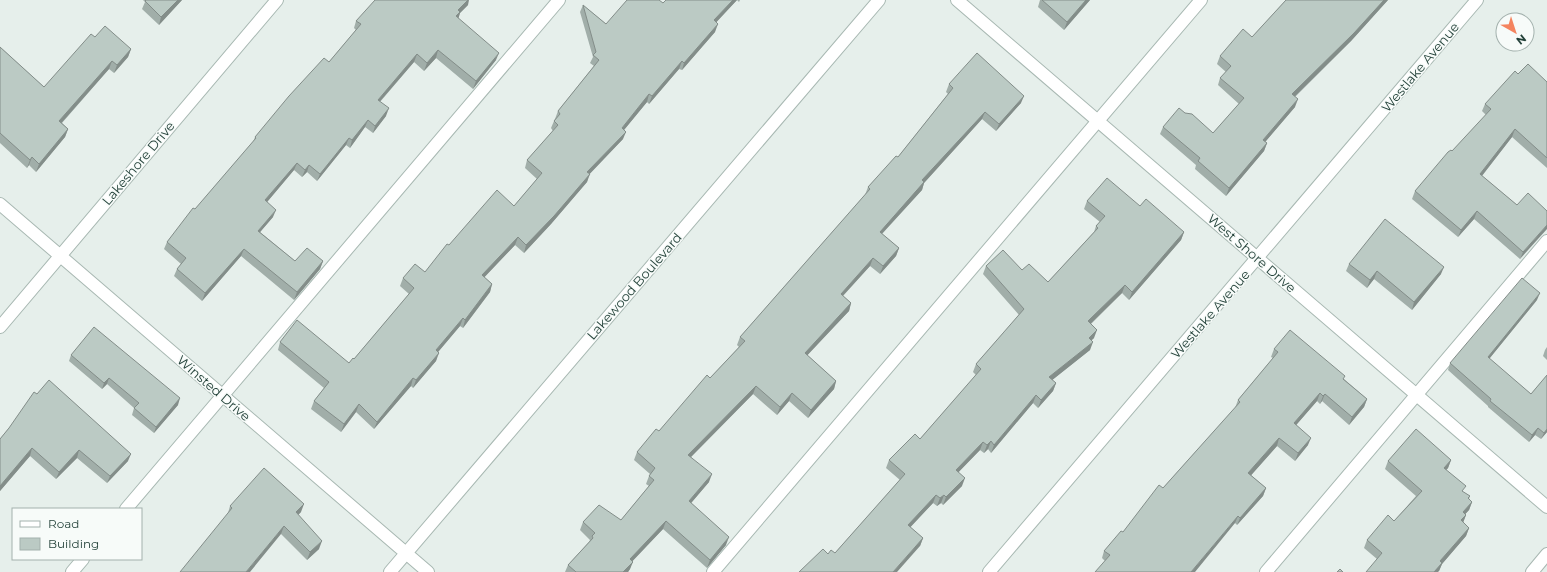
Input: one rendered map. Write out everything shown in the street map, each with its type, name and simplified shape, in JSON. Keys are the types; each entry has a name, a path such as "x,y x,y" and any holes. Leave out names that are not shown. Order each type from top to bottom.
{"street":[{"name":"Lakeshore Drive","path":"0,327 277,0"},
{"path":"127,508 559,0"},
{"name":"Lakewood Boulevard","path":"390,572 879,0"},
{"name":"West Shore Drive","path":"958,0 1547,507"},
{"path":"713,572 1201,0"},
{"name":"Westlake Avenue","path":"989,572 1477,0"},
{"name":"Winsted Drive","path":"0,204 428,572"},
{"path":"1266,572 1547,241"},
{"path":"1532,572 1547,554"},
{"path":"72,572 83,560"}],"building":[{"path":"178,0 161,17 145,1"},
{"path":"375,0 468,0 458,10 460,12 456,16 499,53 476,81 438,50 427,63 417,54 378,100 389,108 375,126 368,120 352,140 349,138 320,174 309,165 305,170 297,163 265,200 276,210 258,231 295,261 307,248 323,261 297,292 244,249 205,293 177,269 186,258 167,242 193,208 195,209 256,138 255,137 289,96 324,58 329,62 361,24 356,21"},
{"path":"627,0 659,0 663,3 666,0 733,0 714,20 718,24 684,63 682,61 652,96 649,94 622,128 626,132 587,172 590,174 554,216 526,245 518,237 482,275 492,284 465,320 463,318 436,350 439,353 416,380 413,378 377,422 359,404 344,424 314,401 329,382 280,342 297,320 349,363 414,288 403,278 415,264 425,272 447,244 449,245 497,190 514,206 542,173 527,160 558,125 554,121 560,114 558,111 599,60 593,55 596,52 583,5 606,24"},
{"path":"1042,0 1086,0 1067,22"},
{"path":"1286,0 1384,0 1354,33 1292,94 1298,99 1263,140 1267,143 1229,188 1198,161 1200,158 1163,127 1179,108 1185,113 1192,114 1213,133 1244,98 1220,78 1231,66 1220,56 1243,29 1252,37"},
{"path":"105,26 131,49 117,65 112,61 59,121 68,129 39,164 32,157 30,160 0,133 0,47 44,87 91,34 95,37"},
{"path":"977,53 1024,96 999,124 985,112 922,180 924,182 880,232 899,248 883,266 873,258 841,294 851,303 805,353 836,381 811,410 792,393 780,407 756,386 688,455 712,474 689,501 729,537 710,560 666,521 630,559 633,562 623,572 576,572 568,565 593,538 592,536 595,533 583,522 599,505 621,520 654,480 649,476 655,468 637,452 656,429 659,431 707,375 710,378 745,341 740,337 870,189 868,187 896,156 898,157 953,88 949,84"},
{"path":"1528,64 1547,82 1547,158 1515,129 1480,174 1517,205 1528,193 1547,211 1547,225 1523,252 1477,211 1461,230 1415,191 1448,152 1451,150 1452,151 1491,109 1485,104 1515,71 1518,74"},
{"path":"1107,178 1140,206 1146,199 1184,232 1132,292 1125,285 1088,321 1097,330 1089,338 1093,342 1049,377 1056,383 1041,400 1036,395 994,445 991,441 987,445 983,442 956,470 965,478 946,497 944,495 940,498 936,495 908,525 923,538 893,572 799,572 823,549 828,554 831,550 835,553 905,474 889,460 915,434 920,439 981,369 976,364 1024,309 986,266 1003,250 1022,270 1029,264 1048,282 1098,228 1096,226 1105,216 1087,201"},
{"path":"1385,219 1444,267 1414,302 1377,271 1370,280 1349,264"},
{"path":"1522,278 1540,293 1488,357 1531,394 1547,375 1547,429 1544,433 1538,428 1532,435 1490,401 1491,399 1450,363"},
{"path":"94,327 180,398 156,427 134,408 139,403 109,378 104,383 71,355"},
{"path":"1290,330 1345,376 1343,379 1367,399 1352,417 1325,394 1323,396 1320,393 1294,423 1311,438 1298,453 1279,438 1248,473 1266,488 1240,518 1238,516 1191,572 1095,572 1110,555 1104,551 1121,531 1123,532 1159,485 1163,488 1240,402 1238,400 1278,352 1274,349"},
{"path":"49,380 131,454 110,476 79,450 59,472 32,448 0,486 0,439 34,392 37,394"},
{"path":"1416,429 1451,460 1444,468 1466,486 1462,491 1470,496 1468,498 1472,502 1463,512 1466,515 1461,520 1469,528 1440,561 1442,563 1434,572 1366,572 1382,553 1367,540 1388,515 1394,521 1422,491 1388,461"},
{"path":"264,468 304,504 296,512 322,541 310,552 284,526 246,572 180,572 232,508 230,506"}]}
